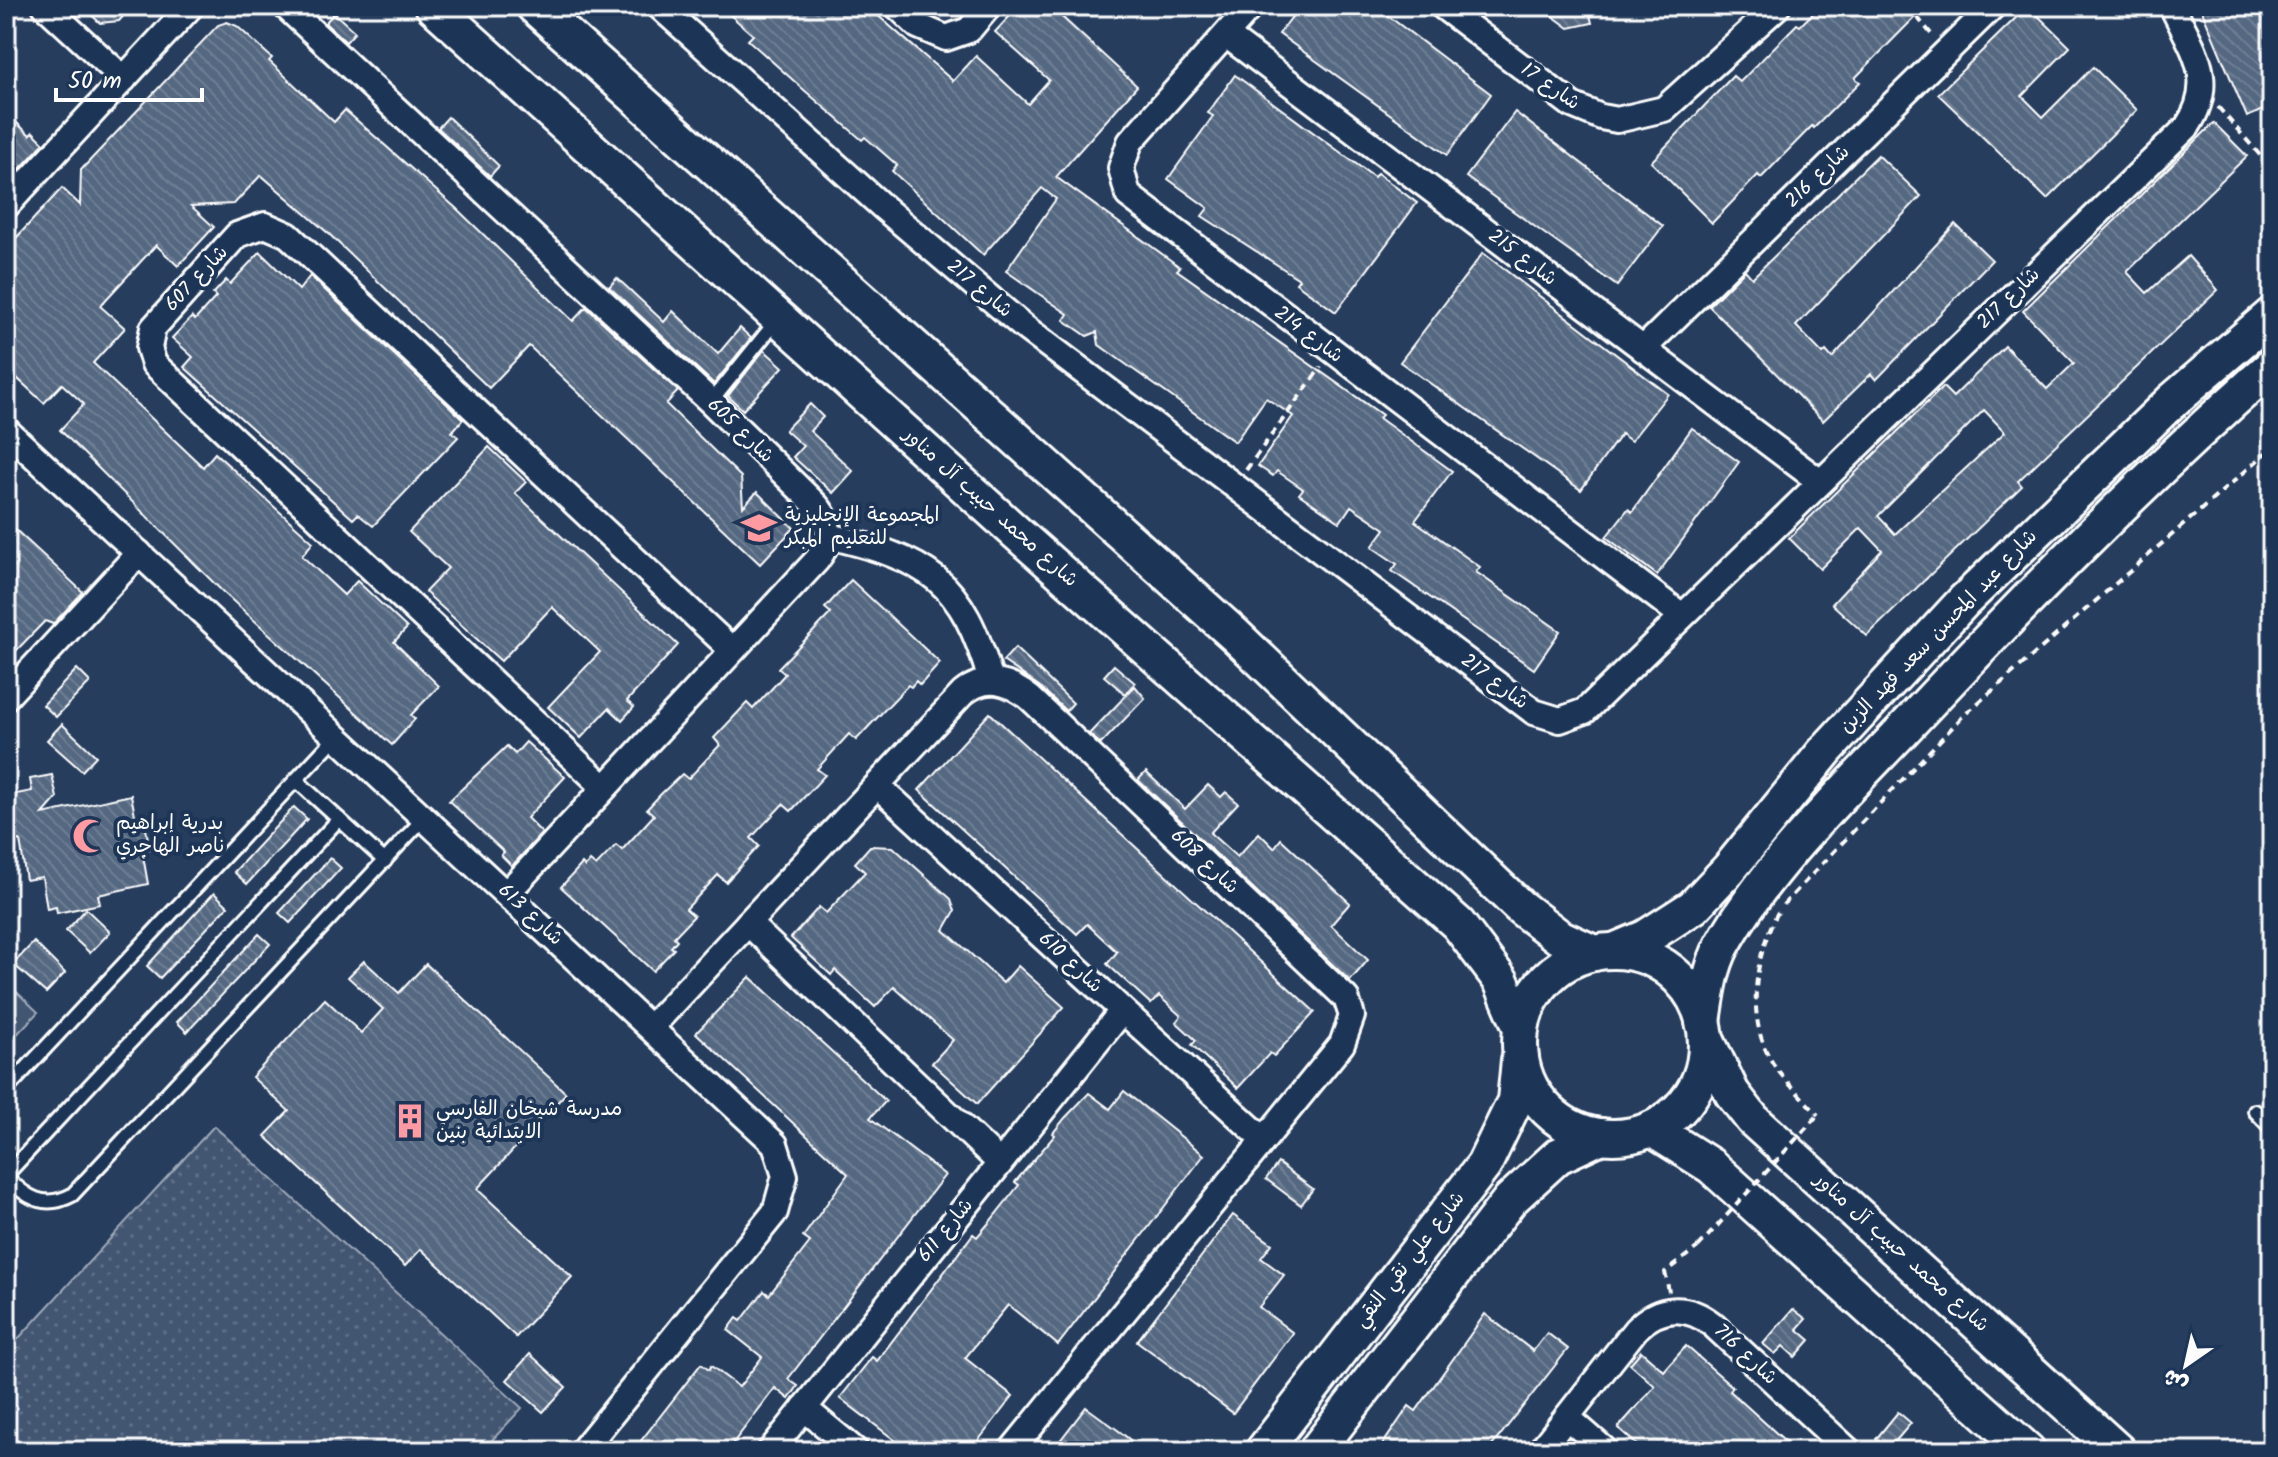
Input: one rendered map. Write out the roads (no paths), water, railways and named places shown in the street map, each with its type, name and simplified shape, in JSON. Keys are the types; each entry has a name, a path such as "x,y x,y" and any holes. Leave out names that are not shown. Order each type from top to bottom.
{"main road":[{"name":"شارع محمد حبيب آل مناور","path":"433,6 1458,924 1501,981 1520,1040"},
{"path":"534,6 1235,635 1520,907 1559,937 1604,952 1645,957 1664,967 1688,989 1705,1030 1704,1063 1694,1091 1676,1113 1652,1129 1624,1137 1601,1136 1564,1123 1541,1103 1526,1077 1520,1040 1531,999 1549,976 1566,963 1604,952"},
{"name":"شارع عبد المحسن سعد فهد الزبن","path":"1604,952 1645,938 1693,907 1729,869 1826,750 1964,601 2172,401 2272,315"},
{"name":"شارع عبد المحسن سعد فهد الزبن","path":"1705,1030 1716,958 1732,929 1772,875 1873,761 2068,556 2272,366"},
{"name":"شارع محمد حبيب آل مناور","path":"1705,1030 1732,1093 1753,1120 2118,1451"},
{"name":"شارع علي نقي النقي","path":"1263,1451 1484,1165 1515,1101 1520,1040"},
{"path":"1652,1129 1711,1166 2028,1451"},
{"name":"شارع علي نقي النقي","path":"1316,1451 1510,1200 1558,1156 1601,1136"}],"street":[{"path":"45,6 124,79"},
{"path":"6,206 191,6"},
{"name":"شارع 605","path":"285,6 711,402 816,505 827,522 829,536"},
{"name":"شارع 217","path":"659,6 977,289 1534,712 1551,719 1569,719 1585,711 2187,127 2199,109 2203,90 2199,64 2172,6"},
{"path":"897,6 918,26 946,38 969,30 989,6"},
{"name":"شارع 214","path":"1251,6 1130,142 1123,154 1123,182 1138,206 1681,615"},
{"name":"شارع 17","path":"1442,6 1572,105 1617,120 1664,109 1778,6"},
{"name":"شارع 216","path":"1643,349 1993,6"},
{"name":"شارع 215","path":"1226,35 1819,481"},
{"name":"شارع 607","path":"604,787 154,364 149,348 153,328 237,235 255,226 265,225 288,235 731,649"},
{"name":"شارع 613","path":"6,430 768,1135 784,1165 784,1189 767,1222 582,1451"},
{"path":"507,893 817,560 829,536 902,556 940,581 956,598 974,628 991,681 977,683 963,693 651,1027"},
{"path":"6,697 139,553"},
{"name":"شارع 608","path":"991,681 1014,686 1030,698 1346,998 1352,1016 1348,1036 1011,1451"},
{"name":"شارع 610","path":"878,786 1263,1139"},
{"path":"748,923 1000,1163"},
{"name":"شارع 611","path":"770,1451 1122,1011"},
{"name":"شارع 716","path":"1540,1451 1644,1322 1662,1311 1684,1310 1712,1324 1849,1451"},
{"path":"804,1408 856,1451"},
{"path":"1567,1417 1606,1451"}],"lane":[{"path":"711,402 779,318"},
{"path":"6,1090 337,736"},
{"path":"296,780 385,861"},
{"path":"339,819 6,1176 24,1194 56,1204 72,1195 425,817"},
{"path":"2255,1111 2272,1129"}],"place":[{"name":"المجموعة الإنجليزية للتعليم المبكر","path":"759,528"},
{"name":"بدرية إبراهيم ناصر الهاجري","path":"90,836"},
{"name":"مدرسة شيخان الفارسي الابتدائية بنين","path":"410,1121"}]}
